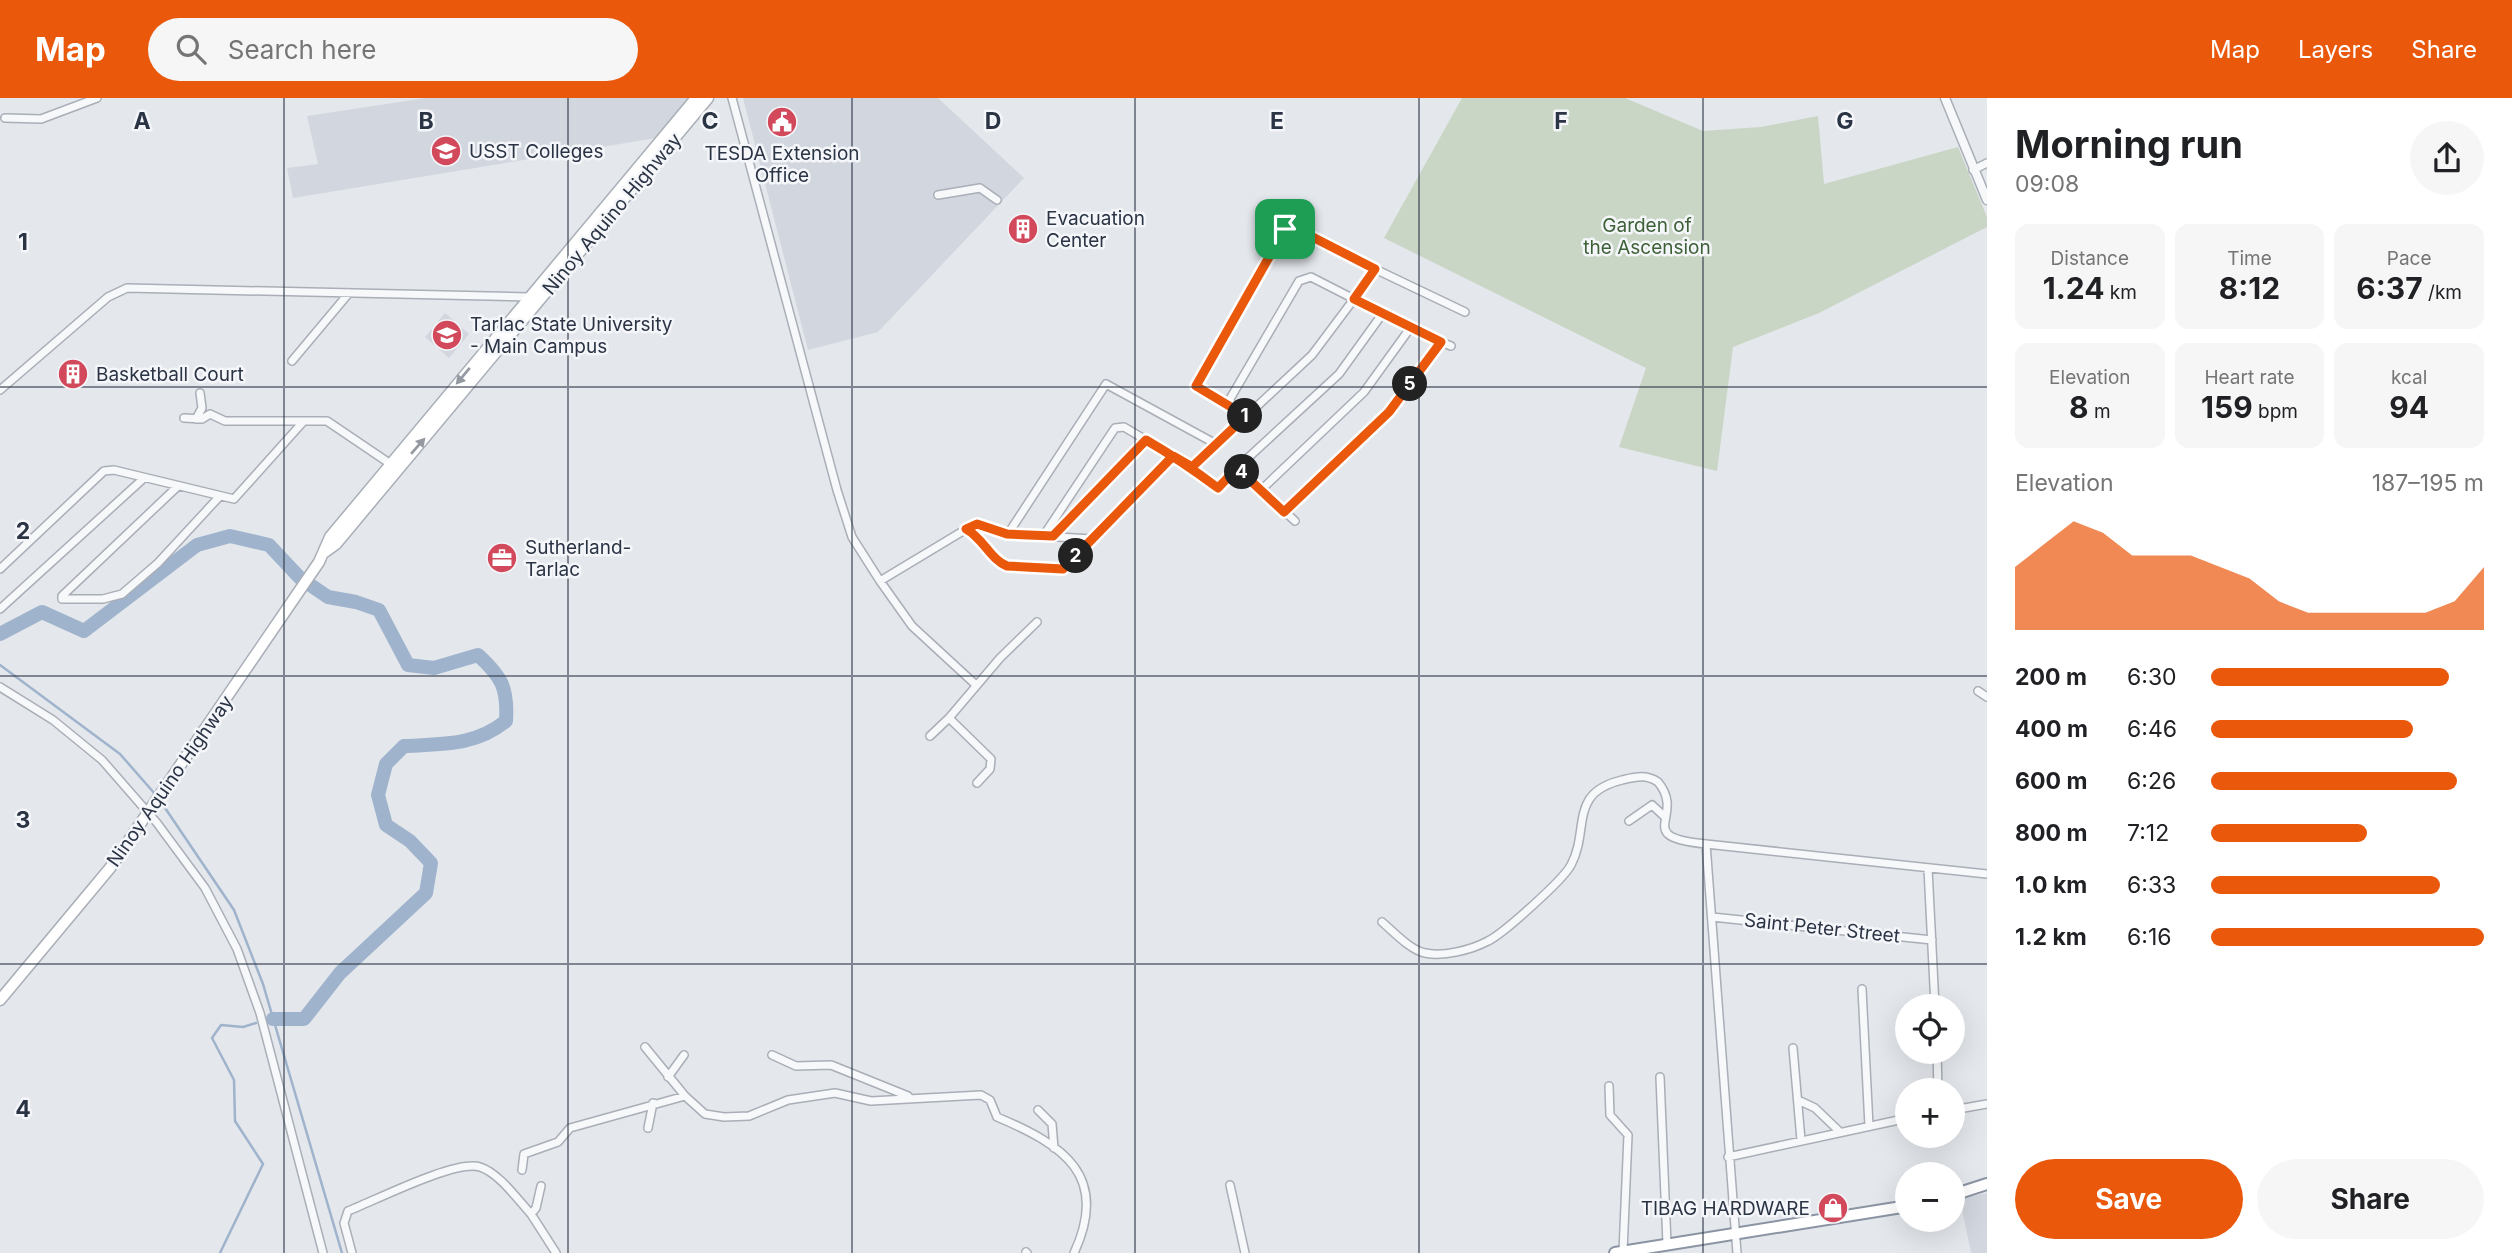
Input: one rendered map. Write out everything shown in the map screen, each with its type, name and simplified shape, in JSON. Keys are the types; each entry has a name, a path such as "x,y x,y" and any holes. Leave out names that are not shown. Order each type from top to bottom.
{"highway":[{"path":"1965,1191 1987,1184"},
{"path":"1619,1252 1673,1247 1895,1208"}],"main road":[{"name":"Ninoy Aquino Highway","path":"0,1000 110,868 322,557 336,544 394,466 509,330 696,98"},
{"name":"Ninoy Aquino Highway","path":"509,330 529,297 543,288 708,98"}],"street":[{"path":"5,118 41,119 97,98"},
{"path":"732,98 852,537 912,626 976,685"},
{"path":"1945,98 1987,200"},
{"path":"1973,170 1987,163"},
{"path":"938,195 980,188 997,200"},
{"path":"1246,416 1196,386 1285,229 1293,227 1465,312"},
{"path":"1192,467 1312,355 1375,269"},
{"path":"1227,404 1302,278 1311,277 1451,346"},
{"path":"0,390 108,297 127,288 529,297"},
{"path":"292,361 349,293"},
{"path":"1048,535 1115,428 1124,427 1192,467 1218,488 1339,373 1383,313"},
{"path":"1261,490 1364,392 1411,327"},
{"path":"1284,512 1389,412 1441,342"},
{"path":"1007,534 1106,384 1216,444"},
{"path":"196,419 202,408 200,393"},
{"path":"184,418 202,419 210,414 225,421 334,424 394,466"},
{"path":"0,569 98,475 114,470 229,500 240,496 303,422"},
{"path":"1048,535 1146,440"},
{"path":"966,529 983,541 1005,566 1057,570 1065,567 1173,456"},
{"path":"1237,468 1295,521"},
{"path":"0,609 144,478"},
{"path":"177,487 62,599 103,599 122,594 158,563 219,497"},
{"path":"880,581 977,524 1007,534 1092,539"},
{"path":"983,541 995,532"},
{"path":"930,736 1037,622"},
{"path":"0,687 54,720 103,760 157,823 205,888 245,967 323,1253"},
{"path":"1978,691 1987,697"},
{"path":"949,718 991,759 990,769 977,783"},
{"path":"1381,922 1423,953 1441,954 1481,944 1518,917 1567,871 1573,862 1586,804 1599,788 1637,777 1654,779 1665,795 1665,826 1671,838 1987,874"},
{"path":"1629,821 1652,805 1665,817"},
{"path":"1706,844 1737,1253"},
{"path":"1928,869 1934,994"},
{"name":"Saint Peter Street","path":"1712,917 1932,940"},
{"path":"1862,989 1869,1126"},
{"path":"645,1047 685,1096 705,1114 724,1117 749,1116 788,1100 835,1093 871,1101 912,1098 933,1100 947,1095 981,1095 990,1100 997,1117 1054,1148 1074,1165 1089,1204 1086,1226 1074,1253"},
{"path":"1793,1048 1801,1140"},
{"path":"668,1077 684,1055"},
{"path":"772,1055 796,1066 831,1065 912,1098"},
{"path":"1660,1077 1673,1247"},
{"path":"1609,1086 1610,1115 1628,1135 1619,1252"},
{"path":"522,1170 524,1154 558,1142 570,1128 588,1126 653,1103 685,1096"},
{"path":"1798,1100 1815,1108 1840,1132"},
{"path":"648,1128 653,1103"},
{"path":"1965,1108 1987,1104"},
{"path":"1038,1110 1052,1125 1054,1148"},
{"path":"1728,1157 1895,1121"},
{"path":"352,1253 344,1223 348,1212 457,1166 480,1167 491,1173 531,1214 556,1253"},
{"path":"1230,1185 1245,1253"},
{"path":"531,1214 536,1208 541,1186"}],"shaded area":[{"name":"USST Colleges","path":"426,98 688,98 656,138 293,198 287,168 318,164 307,116"},
{"path":"743,98 938,98 1024,178 878,332 808,350"},
{"name":"Tarlac State University - Main Campus","path":"445,313 469,334 449,358 425,337"},
{"path":"1987,1193 1987,1253 1971,1253 1965,1224 1965,1198"}],"green space":[{"name":"Garden of the Ascension","path":"1462,98 1625,98 1703,131 1761,127 1818,116 1824,184 1958,147 1987,217 1987,227 1819,313 1733,347 1717,471 1619,447 1646,368 1384,238"}],"waterway":[{"path":"0,634 42,612 84,631 197,545 230,536 269,545 300,578 328,597 379,610 408,665 434,668 478,655 498,677 506,700 506,721 482,735 458,742 404,746 386,764 378,795 386,825 410,841 431,863 426,893 340,973 304,1019 273,1019"},
{"path":"0,665 120,754 155,794"},
{"path":"159,799 234,910 263,984 342,1253"},
{"path":"220,1253 263,1164 235,1121 234,1080 212,1038 221,1025 243,1027 256,1023"}],"place":[{"name":"TESDA Extension Office","path":"782,122"},
{"name":"USST Colleges","path":"446,151"},
{"name":"Evacuation Center","path":"1023,229"},
{"name":"Tarlac State University - Main Campus","path":"447,335"},
{"name":"Basketball Court","path":"73,374"},
{"name":"Sutherland- Tarlac","path":"502,558"},
{"name":"TIBAG HARDWARE","path":"1833,1208"}],"route":[{"path":"1285,229 1196,386 1246,416 1192,467 1173,456 1063,569 1005,566 1001,563 983,541 966,529 977,524 1007,534 1053,536 1146,440 1192,467 1218,488 1237,468 1284,512 1389,412 1441,342 1354,299 1375,269 1293,227 1285,229"}]}
